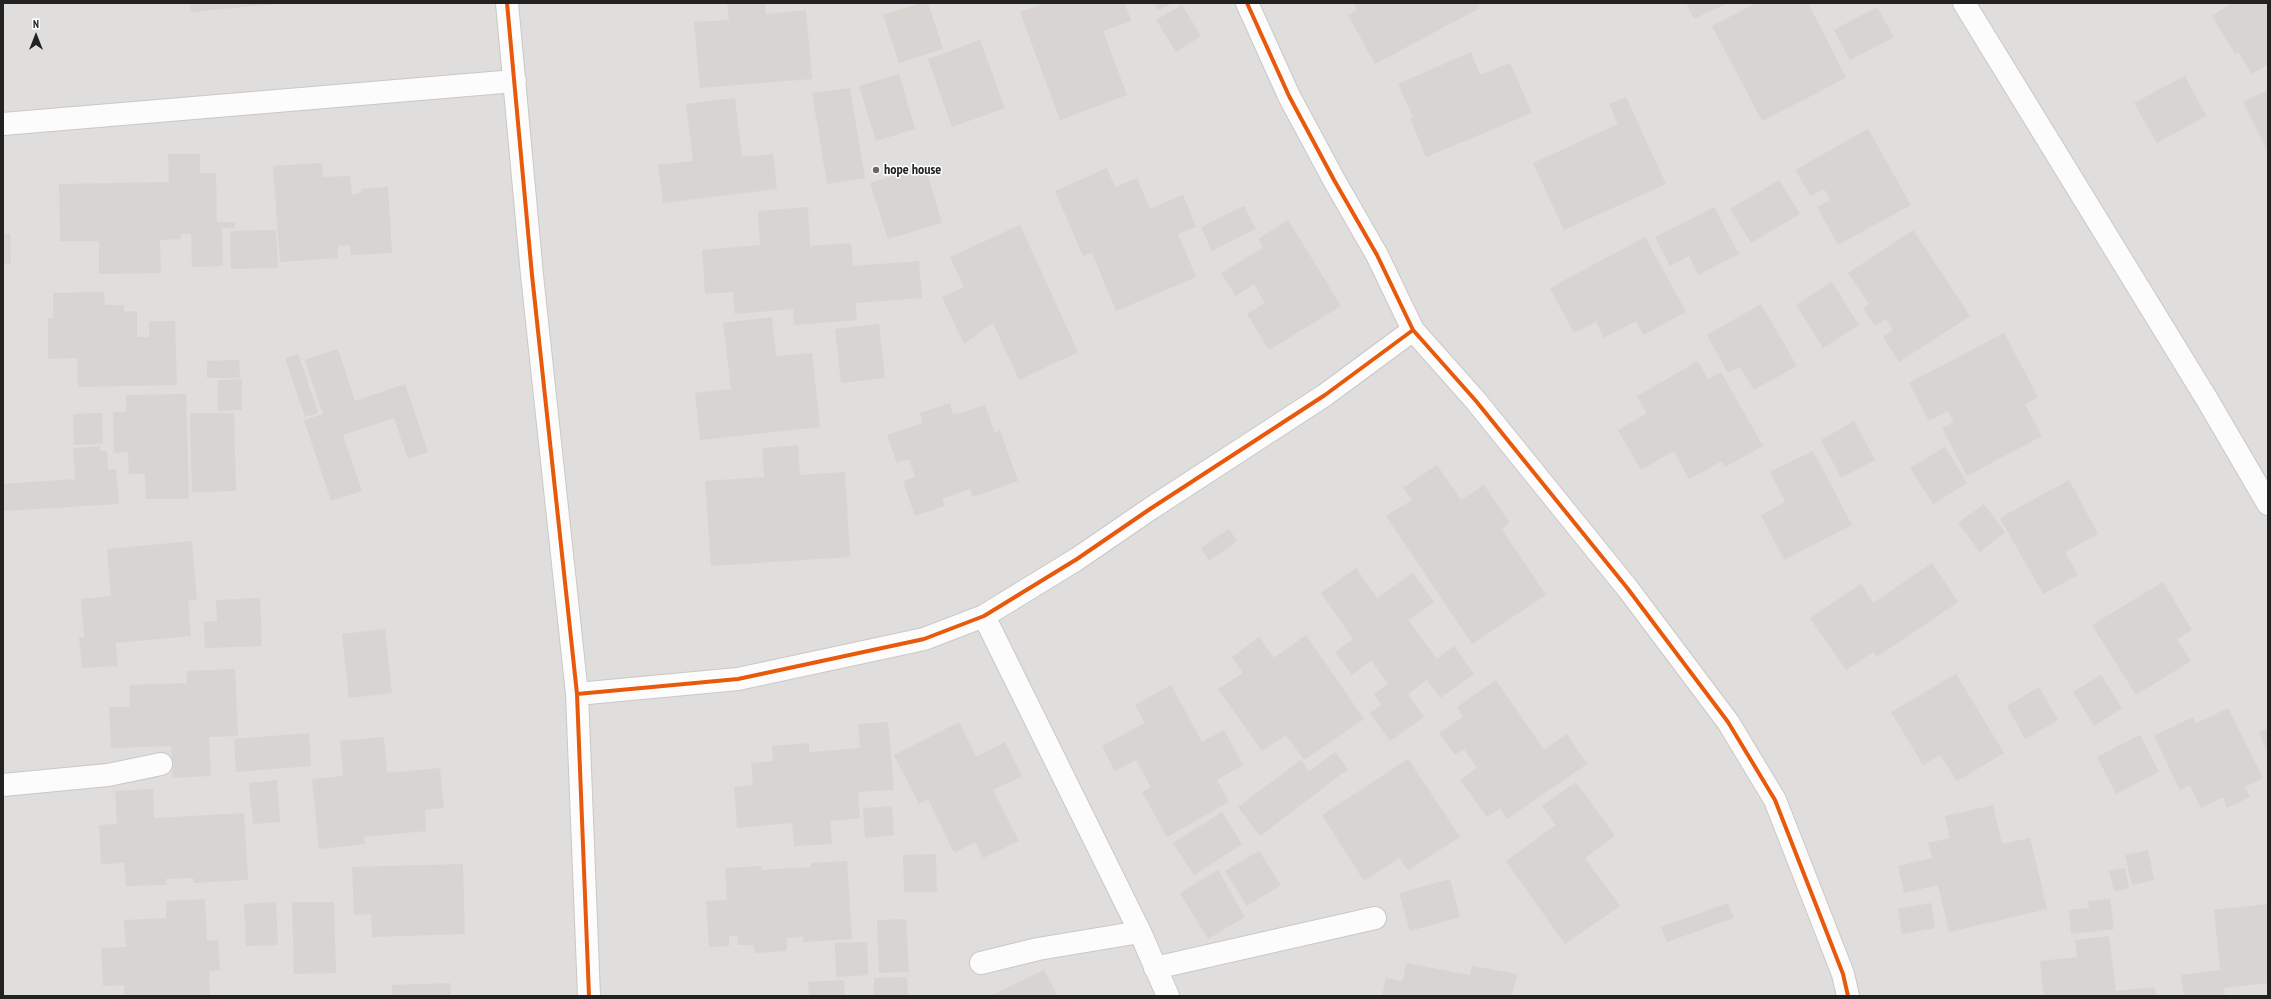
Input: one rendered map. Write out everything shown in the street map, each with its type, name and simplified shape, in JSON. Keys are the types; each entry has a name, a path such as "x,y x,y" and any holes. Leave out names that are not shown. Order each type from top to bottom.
{"street":[{"path":"507,3 532,275 577,694 589,996"},
{"path":"1247,3 1289,96 1334,180 1377,255 1413,330 1476,401 1623,583 1728,722 1776,800 1843,974 1848,996"},
{"path":"1964,3 2208,401 2268,504"},
{"path":"3,124 515,81"},
{"path":"577,694 738,679 924,639 984,616 1077,559 1150,509 1325,395 1413,330"},
{"path":"984,616 1140,932 1168,996"},
{"path":"3,784 108,775 161,764"},
{"path":"1155,968 1375,918"},
{"path":"980,963 1038,949 1140,932"}],"shaded area":[{"path":"3,3 2268,3 2268,996 3,996"}],"building":[{"path":"190,3 276,3 276,4 191,12"},
{"path":"727,3 765,3 766,14 806,10 812,79 700,88 694,22 729,20"},
{"path":"922,3 928,3 943,49 899,63 883,15"},
{"path":"1045,3 1125,3 1131,21 1103,31 1127,95 1060,120 1020,12"},
{"path":"1154,3 1173,3 1158,11"},
{"path":"1354,3 1477,3 1480,8 1375,64 1348,15 1357,10"},
{"path":"1686,3 1728,3 1694,19"},
{"path":"1756,3 1808,3 1846,78 1762,121 1712,26"},
{"path":"2232,3 2268,3 2268,64 2252,74 2238,52 2235,54 2212,16"},
{"path":"1182,5 1201,36 1176,52 1156,20"},
{"path":"1877,7 1894,37 1850,60 1834,30"},
{"path":"980,40 1005,108 952,127 928,59"},
{"path":"1471,52 1480,75 1510,63 1532,113 1426,157 1410,118 1413,117 1398,84"},
{"path":"899,74 915,129 876,141 859,86"},
{"path":"2185,76 2206,116 2157,143 2134,103"},
{"path":"850,88 865,178 827,184 812,93"},
{"path":"2268,90 2268,152 2243,102"},
{"path":"1626,97 1666,184 1564,230 1533,163 1618,124 1609,104"},
{"path":"735,98 742,157 773,154 777,189 663,203 658,165 693,161 686,104"},
{"path":"1868,129 1911,205 1838,245 1817,207 1830,200 1824,189 1811,196 1795,170"},
{"path":"168,154 200,154 200,173 216,173 217,222 235,222 235,228 222,228 223,266 192,267 191,234 181,234 182,239 160,240 161,273 99,274 99,241 60,241 59,184 169,182"},
{"path":"322,163 323,177 350,176 352,195 361,193 361,189 388,187 392,253 351,255 350,245 338,246 338,258 280,262 273,166"},
{"path":"925,166 942,223 888,239 870,183"},
{"path":"1107,168 1115,187 1137,178 1150,209 1183,195 1196,227 1178,234 1196,277 1116,311 1092,253 1083,256 1055,191"},
{"path":"1779,180 1800,214 1751,243 1730,209"},
{"path":"1244,206 1256,229 1212,251 1201,227"},
{"path":"808,207 810,246 851,243 853,266 919,261 922,298 856,303 855,293 857,320 794,325 793,309 735,314 733,292 705,294 702,250 760,245 758,211"},
{"path":"1714,207 1739,254 1698,275 1689,256 1670,266 1655,237"},
{"path":"1288,220 1341,306 1269,350 1247,314 1265,303 1254,284 1236,296 1221,273 1263,248 1258,239"},
{"path":"1020,225 1078,352 1019,380 993,323 964,344 942,297 964,287 950,257"},
{"path":"276,230 278,268 231,269 230,231"},
{"path":"1913,230 1970,316 1899,362 1883,337 1893,330 1886,319 1875,326 1863,308 1869,304 1848,273"},
{"path":"3,234 10,234 11,264 3,264"},
{"path":"1645,237 1686,312 1643,335 1636,321 1604,338 1596,322 1574,333 1550,288"},
{"path":"1832,282 1859,325 1823,348 1796,305"},
{"path":"104,292 105,305 124,305 124,312 137,311 137,337 149,337 149,321 175,321 177,385 78,387 77,358 48,359 48,318 53,318 53,293"},
{"path":"1761,304 1797,366 1754,390 1740,367 1728,373 1707,335"},
{"path":"772,317 776,356 812,353 820,427 700,440 695,393 731,389 723,323"},
{"path":"879,324 885,378 841,383 835,329"},
{"path":"2004,333 2038,397 2025,404 2042,436 1967,476 1942,428 1954,422 1948,411 1929,421 1909,383"},
{"path":"338,349 355,401 405,384 428,452 408,459 394,418 343,435 362,491 331,501 304,420 323,414 305,360"},
{"path":"298,354 318,413 305,417 285,358"},
{"path":"239,360 240,378 207,378 207,361"},
{"path":"1698,361 1708,380 1721,372 1763,446 1725,467 1722,461 1689,479 1674,451 1641,470 1618,430 1647,413 1637,396"},
{"path":"242,379 242,410 218,411 218,380"},
{"path":"186,394 189,499 146,499 145,474 129,474 128,452 114,453 113,412 126,412 126,395"},
{"path":"950,403 953,415 985,405 995,433 1000,430 1018,481 973,497 970,489 942,499 944,506 915,516 903,481 915,477 909,459 897,463 887,435 923,423 920,413"},
{"path":"102,413 103,444 74,445 73,414"},
{"path":"190,413 234,413 236,491 192,492"},
{"path":"1854,421 1875,460 1841,478 1821,440"},
{"path":"798,445 800,475 845,472 850,557 711,566 705,481 764,477 762,448"},
{"path":"100,446 101,451 107,451 108,470 116,469 119,504 3,511 3,484 75,479 73,448"},
{"path":"1945,447 1967,483 1933,504 1910,468"},
{"path":"1813,451 1852,525 1784,560 1761,515 1785,502 1770,472"},
{"path":"1437,465 1461,500 1484,485 1509,522 1502,530 1546,595 1472,644 1386,516 1412,500 1403,488"},
{"path":"2069,480 2098,534 2065,552 2078,575 2043,594 2000,518"},
{"path":"1984,504 2005,532 1980,552 1958,523"},
{"path":"1229,529 1237,541 1209,561 1201,548"},
{"path":"192,541 197,600 188,601 191,636 116,643 118,666 82,668 79,637 84,637 81,599 111,596 107,549"},
{"path":"1932,563 1958,602 1877,657 1873,652 1846,670 1810,618 1861,584 1873,603"},
{"path":"1356,568 1377,598 1413,573 1434,602 1408,620 1437,659 1454,646 1474,674 1440,698 1427,680 1408,694 1424,717 1390,741 1370,713 1381,705 1374,694 1388,684 1371,660 1352,675 1335,652 1353,639 1321,593"},
{"path":"2163,582 2192,630 2177,639 2191,661 2136,695 2092,625"},
{"path":"260,598 262,646 205,648 204,622 217,621 216,600"},
{"path":"385,629 392,693 349,698 342,634"},
{"path":"1306,635 1364,719 1304,760 1286,735 1262,751 1218,689 1243,673 1232,657 1259,637 1274,658"},
{"path":"235,669 238,736 209,737 211,776 173,778 171,746 111,748 109,707 130,707 130,685 187,683 186,671"},
{"path":"1956,674 2004,753 1957,781 1940,755 1923,765 1891,712"},
{"path":"2101,675 2122,708 2094,726 2073,692"},
{"path":"1496,680 1544,750 1567,734 1587,764 1507,819 1500,808 1487,817 1460,780 1477,768 1464,749 1455,755 1439,733 1463,717 1457,707"},
{"path":"1171,685 1202,742 1224,730 1243,765 1217,780 1229,802 1167,837 1142,792 1151,787 1136,760 1115,771 1102,746 1145,723 1135,705"},
{"path":"2039,687 2058,720 2025,739 2007,706"},
{"path":"2228,708 2263,778 2245,787 2250,797 2227,808 2223,797 2201,808 2190,785 2180,790 2154,736 2193,717 2196,723"},
{"path":"888,722 894,790 858,792 860,818 830,821 832,844 794,846 792,823 737,828 734,787 753,785 751,763 773,761 772,746 809,743 809,752 860,748 858,724"},
{"path":"959,722 976,757 1005,742 1022,776 993,790 1019,841 983,858 975,842 954,853 928,799 919,804 894,755"},
{"path":"2268,728 2268,754 2259,732"},
{"path":"309,733 311,766 236,772 234,739"},
{"path":"2140,735 2159,772 2116,794 2097,757"},
{"path":"384,737 387,773 440,768 444,808 425,810 426,831 364,837 365,844 319,849 312,779 343,776 340,741"},
{"path":"1335,752 1348,769 1260,836 1238,807 1301,760 1309,772"},
{"path":"1408,759 1460,837 1408,870 1399,858 1364,881 1322,815"},
{"path":"277,780 280,822 253,824 249,783"},
{"path":"1576,782 1615,836 1585,858 1620,906 1565,944 1506,861 1556,825 1542,806"},
{"path":"153,789 154,818 244,813 248,880 193,883 193,878 166,879 166,885 126,886 124,863 101,864 99,825 117,824 115,791"},
{"path":"1993,805 2002,844 2030,838 2047,909 1949,932 1938,885 1904,893 1898,866 1932,858 1928,843 1950,838 1945,816"},
{"path":"892,806 894,835 865,838 863,808"},
{"path":"1222,812 1242,844 1194,875 1173,843"},
{"path":"2148,850 2154,880 2132,885 2125,855"},
{"path":"1259,851 1281,885 1247,906 1225,871"},
{"path":"936,854 937,892 904,892 903,855"},
{"path":"847,861 852,939 803,942 803,937 787,938 787,951 755,953 754,945 738,945 738,936 729,936 729,946 709,947 706,901 727,900 725,868 761,866 761,870 811,867 811,863"},
{"path":"463,864 465,934 372,937 371,914 354,915 352,867"},
{"path":"2125,868 2129,888 2114,891 2109,871"},
{"path":"1218,870 1245,917 1208,939 1180,893"},
{"path":"1450,879 1460,917 1410,931 1399,893"},
{"path":"205,899 207,941 218,940 220,970 209,971 210,996 125,996 124,985 103,986 101,948 126,947 124,920 166,918 166,901"},
{"path":"2110,899 2114,929 2071,934 2069,910 2089,908 2088,901"},
{"path":"276,902 278,945 246,946 244,904"},
{"path":"292,902 334,902 336,973 294,974"},
{"path":"1728,903 1734,918 1667,942 1661,927"},
{"path":"1931,903 1935,928 1902,934 1898,909"},
{"path":"2268,904 2268,983 2224,988 2225,996 2184,996 2181,975 2220,970 2214,910"},
{"path":"906,919 909,972 879,973 877,920"},
{"path":"2109,936 2116,991 2155,987 2156,996 2044,996 2040,961 2077,957 2075,940"},
{"path":"867,942 868,975 836,977 835,943"},
{"path":"1406,963 1470,975 1472,966 1517,974 1512,996 1382,996 1386,978 1403,981"},
{"path":"1044,970 1058,996 990,996"},
{"path":"907,977 908,996 874,996 874,978"},
{"path":"844,980 845,996 809,996 808,982"},
{"path":"450,983 451,996 392,996 392,985"}],"cycle path":[{"path":"507,3 532,275 577,694 589,996"},
{"path":"1247,3 1289,96 1334,180 1377,255 1413,330 1476,401 1628,589 1728,722 1775,800 1843,974 1848,996"},
{"path":"577,694 738,679 924,639 984,616 1077,559 1150,509 1325,395 1413,330"}],"place":[{"name":"hope house","path":"876,170"}]}
